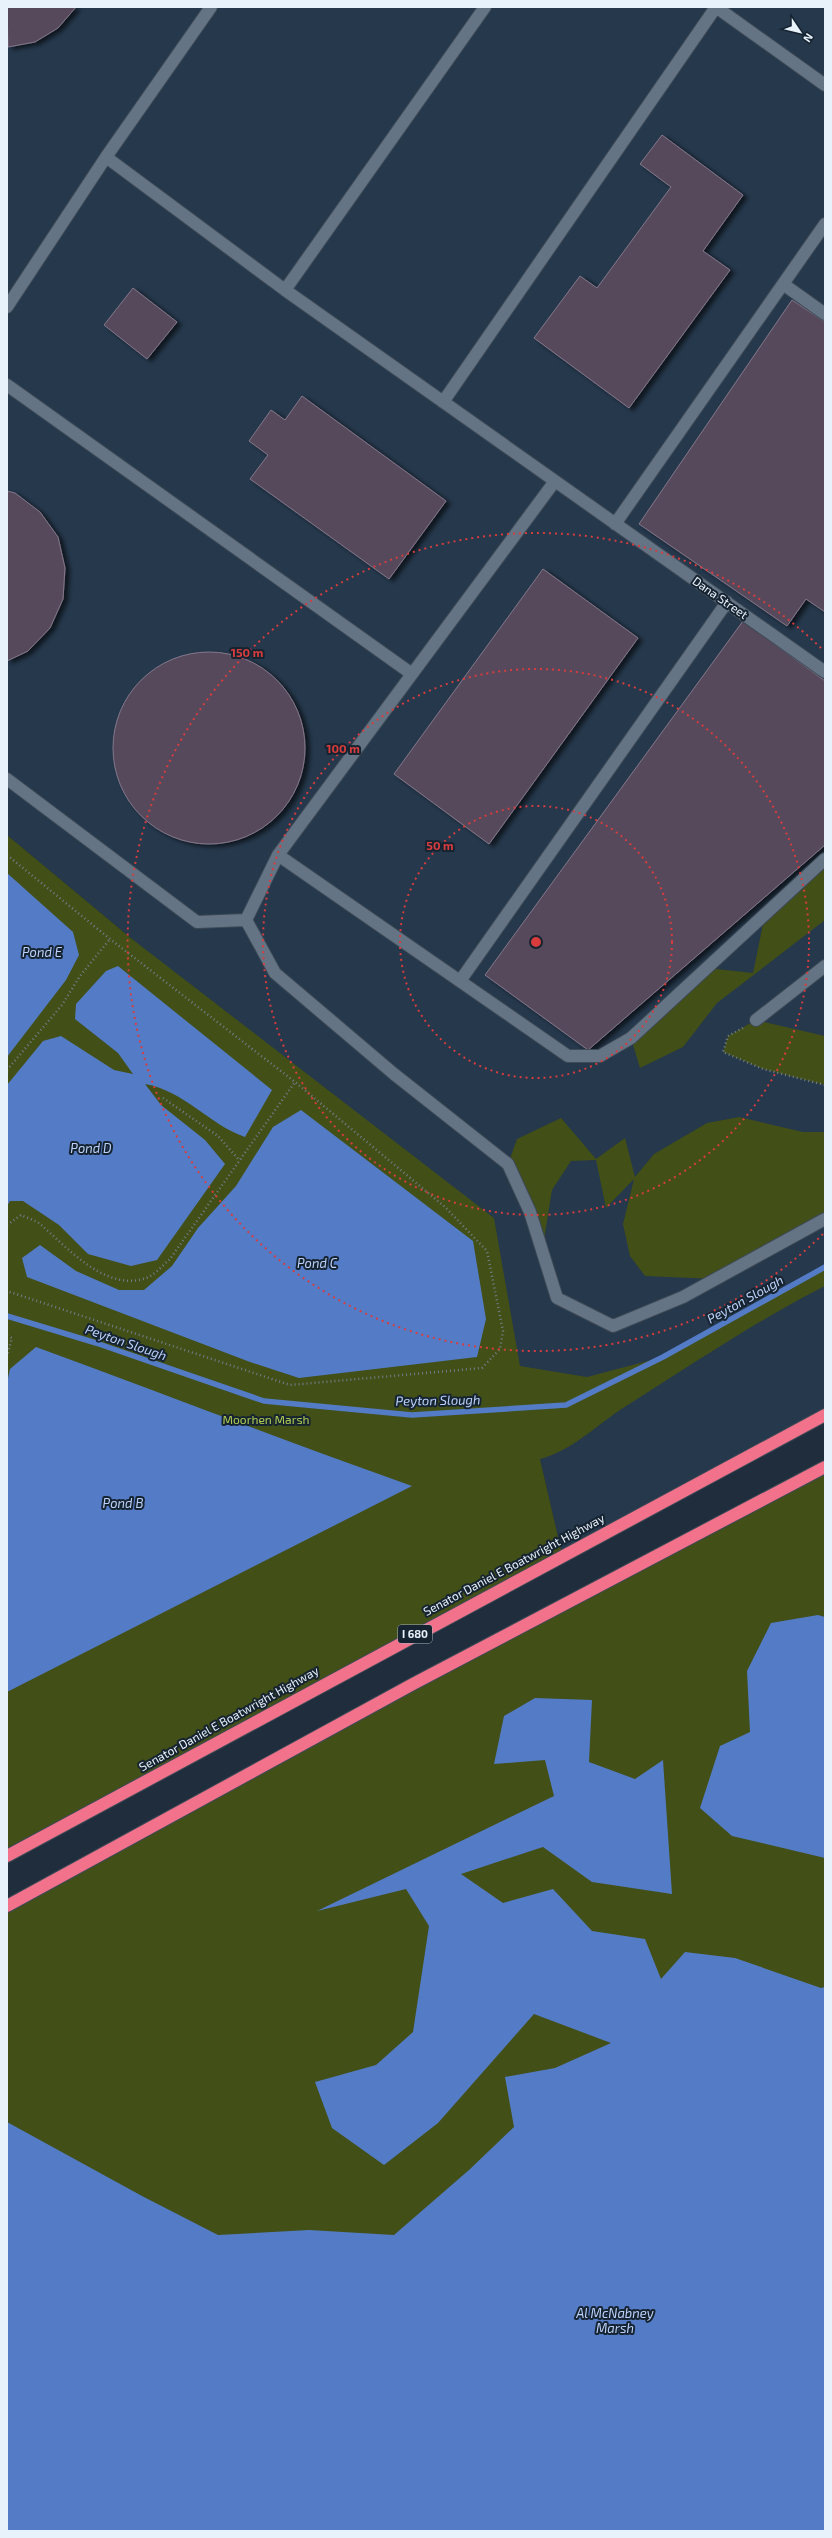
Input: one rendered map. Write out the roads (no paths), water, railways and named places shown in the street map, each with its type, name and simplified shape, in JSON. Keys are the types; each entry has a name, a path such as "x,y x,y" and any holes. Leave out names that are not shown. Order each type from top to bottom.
{"highway":[{"name":"Senator Daniel E Boatwright Highway","path":"7,1856 825,1415"},
{"path":"7,1906 413,1684 825,1467"}],"street":[{"path":"7,307 106,157 211,7"},
{"path":"285,290 485,7"},
{"path":"443,402 716,7 825,85"},
{"name":"Dana Street","path":"106,157 285,290 825,672"},
{"path":"615,524 825,224"},
{"path":"783,284 825,314"},
{"path":"7,385 412,674"},
{"path":"246,920 278,855 555,481"},
{"path":"460,981 727,602"},
{"path":"7,779 197,922 246,920"},
{"path":"278,855 568,1056 600,1056 631,1038 825,859"},
{"path":"246,920 275,973 394,1074 508,1164 530,1212 557,1298 613,1326 683,1297 825,1219"},
{"path":"756,1020 825,966"}],"water":[{"name":"Pond E","path":"7,873 73,932 79,955 66,980 7,1057"},
{"name":"Pond D","path":"118,966 272,1090 245,1137 219,1124 172,1093 145,1084 161,1105 205,1140 225,1164 157,1260 131,1266 88,1254 59,1225 23,1201 10,1201 7,1206 7,1085 43,1041 61,1036 114,1070 133,1074 118,1053 75,1019 76,1004 106,971"},
{"name":"Pond C","path":"301,1110 473,1241 486,1319 477,1357 299,1378 250,1362 27,1277 22,1258 40,1245 76,1271 119,1290 144,1290 172,1266 198,1228 236,1186 273,1127"},
{"name":"Pond B","path":"36,1347 412,1486 7,1692 7,1383 10,1369"},
{"path":"818,1615 825,1617 825,1858 732,1836 700,1808 720,1746 750,1732 747,1671 771,1623"},
{"name":"Al McNabney Marsh","path":"535,1698 592,1700 589,1762 635,1779 663,1760 672,1894 592,1882 543,1847 461,1874 503,1903 553,1889 592,1931 645,1939 661,1979 685,1952 735,1958 821,1988 825,1987 825,2531 7,2531 7,2122 142,2196 218,2235 309,2230 394,2235 469,2170 514,2127 505,2077 555,2068 611,2043 534,2014 438,2123 384,2165 332,2128 315,2082 376,2065 413,2032 429,1926 406,1889 317,1911 554,1796 545,1760 494,1764 504,1716"}],"waterway":[{"name":"Peyton Slough","path":"7,1316 96,1343 264,1401 412,1415 566,1405 663,1357 825,1267"}],"park label":[{"name":"Moorhen Marsh","path":"266,1420"}]}
